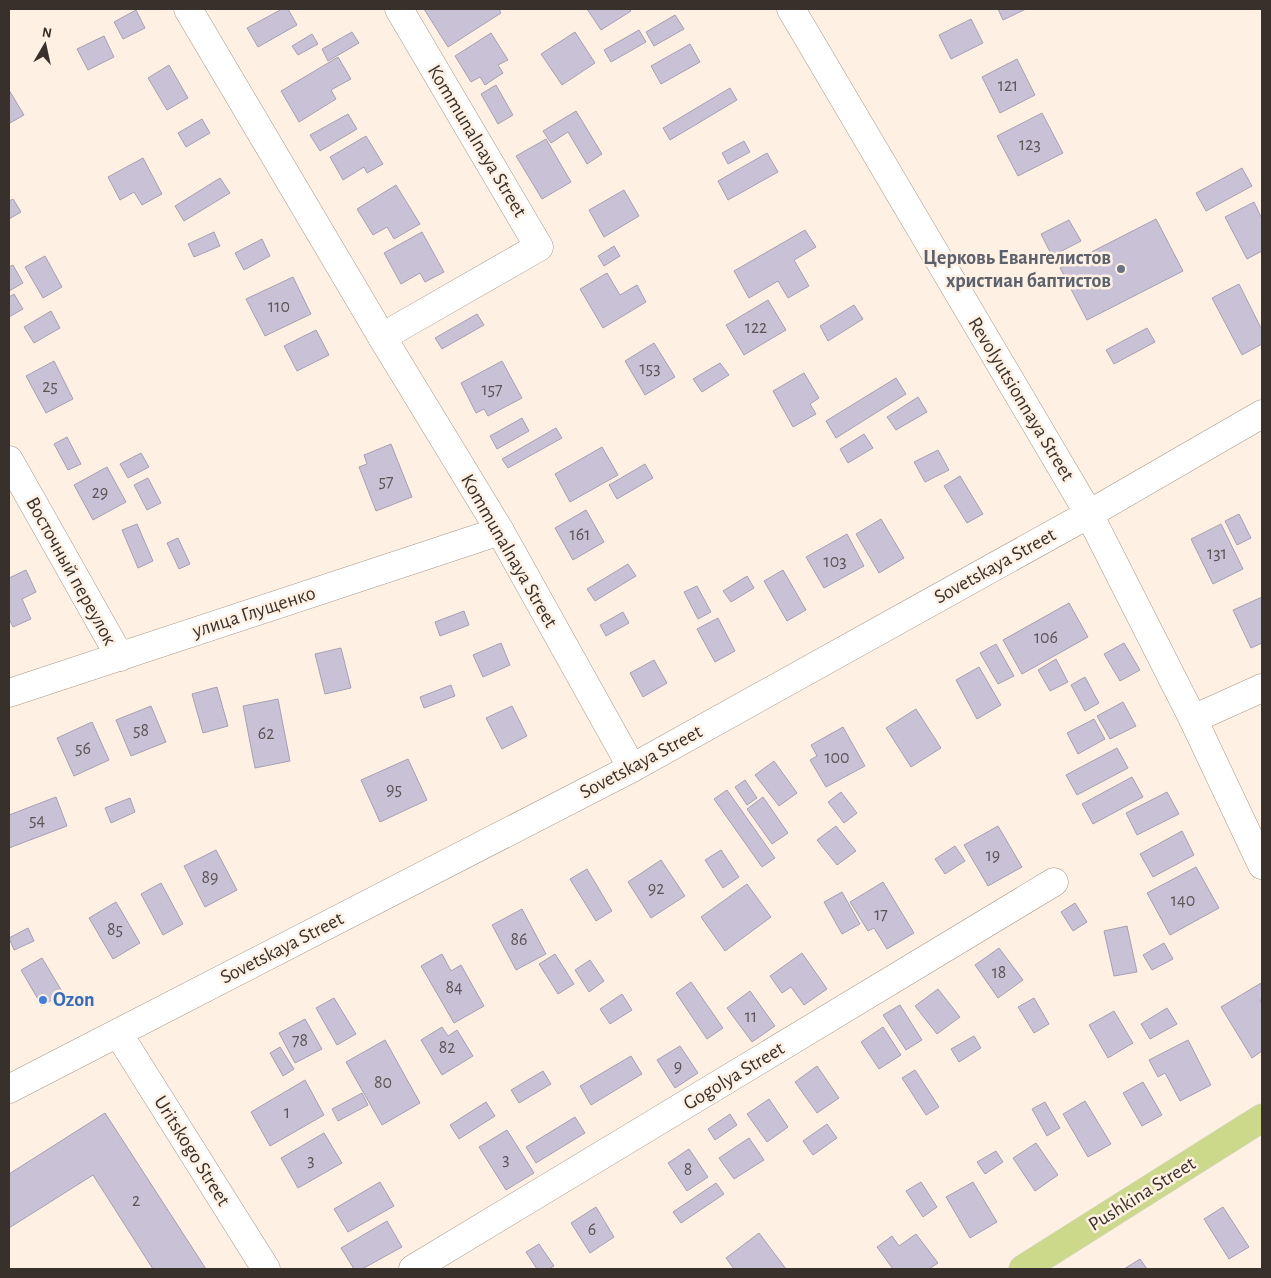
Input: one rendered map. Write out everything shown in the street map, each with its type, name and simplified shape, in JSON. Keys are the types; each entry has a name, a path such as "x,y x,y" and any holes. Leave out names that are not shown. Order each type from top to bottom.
{"main road":[{"name":"Pushkina Street","path":"1023,1269 1262,1118"}],"street":[{"name":"Kommunalnaya Street","path":"188,9 382,337 500,531 632,768"},
{"name":"Kommunalnaya Street","path":"382,337 539,247 399,9"},
{"name":"Revolyutsionnaya Street","path":"790,9 1089,514 1192,719 1262,865"},
{"name":"Sovetskaya Street","path":"9,1089 632,768 1089,514 1262,414"},
{"name":"Восточный переулок","path":"9,460 120,657"},
{"name":"улица Глущенко","path":"9,693 500,531"},
{"path":"1192,719 1262,688"},
{"name":"Gogolya Street","path":"413,1269 1054,882"},
{"name":"Uritskogo Street","path":"118,1033 266,1269"}],"building":[{"path":"282,9 288,9 297,25 258,47 247,28"},
{"path":"424,9 499,9 501,13 448,47"},
{"path":"587,9 629,9 631,11 601,30"},
{"path":"998,9 1026,9 1003,20"},
{"path":"136,10 145,28 123,39 114,22"},
{"path":"675,15 684,29 654,46 646,32"},
{"path":"971,19 983,43 951,59 939,35"},
{"path":"639,30 646,42 611,62 604,50"},
{"path":"352,32 359,43 328,61 322,49"},
{"path":"575,32 595,63 562,85 541,54"},
{"path":"491,33 508,60 498,65 503,73 485,85 480,77 471,82 455,56"},
{"path":"312,34 318,44 298,55 292,46"},
{"path":"104,36 114,57 88,70 77,49"},
{"path":"690,44 700,62 661,84 651,66"},
{"path":"338,57 351,79 331,90 336,99 299,122 281,91"},
{"path":"1017,59 1035,95 1000,113 982,77"},
{"path":"169,65 188,98 167,110 148,78"},
{"path":"496,85 513,115 498,124 481,94"},
{"path":"730,88 737,100 670,140 663,128"},
{"path":"9,90 24,115 10,123 9,121"},
{"path":"576,111 602,154 587,164 568,132 551,143 543,131"},
{"path":"1042,113 1063,153 1018,176 997,136"},
{"path":"348,114 357,129 320,151 310,135"},
{"path":"202,119 210,133 186,147 178,133"},
{"path":"366,136 383,164 367,173 364,167 343,180 330,157"},
{"path":"546,139 571,182 542,199 516,156"},
{"path":"744,141 750,152 728,164 722,153"},
{"path":"767,153 778,172 728,200 718,181"},
{"path":"143,158 162,194 142,205 134,192 120,200 108,177"},
{"path":"1242,168 1252,186 1206,211 1196,193"},
{"path":"220,178 230,193 184,221 175,206"},
{"path":"396,185 420,224 394,239 387,227 373,235 357,209"},
{"path":"624,190 639,216 604,237 589,210"},
{"path":"13,199 21,212 9,219 9,201"},
{"path":"1254,202 1262,219 1262,251 1247,259 1225,217"},
{"name":"Церковь Евангелистов христиан баптистов","path":"1156,219 1183,271 1087,320 1060,268"},
{"path":"1069,220 1081,241 1052,256 1041,234"},
{"path":"805,230 816,247 794,260 809,286 788,298 778,281 749,298 734,271"},
{"path":"214,232 220,246 194,257 188,244"},
{"path":"422,232 444,272 425,282 420,273 401,284 384,253"},
{"path":"262,239 270,256 244,270 235,253"},
{"path":"614,246 620,256 604,266 598,256"},
{"path":"45,256 62,287 43,298 25,267"},
{"path":"13,265 23,283 9,291 9,267"},
{"path":"607,273 620,295 637,285 646,302 603,328 580,289"},
{"path":"293,277 311,314 265,336 246,299"},
{"path":"1239,284 1262,330 1262,344 1242,355 1212,298"},
{"path":"14,294 23,309 9,317 9,297"},
{"path":"768,300 786,330 744,355 726,325"},
{"path":"854,305 863,319 828,341 820,326"},
{"path":"51,311 60,328 34,343 24,327"},
{"path":"477,314 484,325 442,349 435,338"},
{"path":"1147,328 1155,342 1114,364 1106,350"},
{"path":"316,330 329,355 297,371 284,346"},
{"path":"654,343 675,377 645,395 625,361"},
{"path":"54,361 73,399 46,413 26,376"},
{"path":"502,361 522,398 488,416 484,409 476,413 461,383"},
{"path":"720,363 729,375 702,392 693,379"},
{"path":"804,373 819,398 810,404 816,414 793,427 773,391"},
{"path":"896,378 906,394 836,438 826,421"},
{"path":"918,397 927,412 896,430 887,417"},
{"path":"522,418 529,431 497,449 490,436"},
{"path":"556,428 562,438 508,468 502,459"},
{"path":"864,434 873,448 848,463 840,449"},
{"path":"67,437 81,464 68,470 54,444"},
{"path":"391,444 412,497 376,511 359,467 367,464 364,455"},
{"path":"602,447 618,475 570,502 555,474"},
{"path":"938,450 949,470 925,482 914,462"},
{"path":"141,453 149,467 128,478 120,464"},
{"path":"645,464 653,478 617,499 609,485"},
{"path":"107,467 126,502 93,520 74,485"},
{"path":"960,476 983,514 967,523 944,486"},
{"path":"148,478 161,503 147,510 134,485"},
{"path":"586,510 604,542 573,560 555,528"},
{"path":"1239,514 1251,538 1237,545 1225,521"},
{"path":"881,519 904,558 879,573 856,534"},
{"path":"137,524 153,561 138,568 122,530"},
{"path":"1221,524 1243,569 1213,584 1191,539"},
{"path":"847,534 864,566 824,588 806,557"},
{"path":"178,538 190,564 179,569 167,543"},
{"path":"628,564 636,576 595,601 587,589"},
{"path":"26,570 36,592 22,599 31,619 13,627 9,619 9,578"},
{"path":"783,570 806,610 787,621 764,581"},
{"path":"747,576 754,588 731,602 723,591"},
{"path":"697,586 711,612 698,619 684,592"},
{"path":"1262,597 1262,643 1251,648 1233,610"},
{"path":"1069,603 1088,637 1022,674 1003,640"},
{"path":"464,611 469,625 440,636 435,622"},
{"path":"623,612 629,623 606,636 600,625"},
{"path":"718,618 735,651 715,662 697,629"},
{"path":"501,643 510,665 483,677 473,655"},
{"path":"1124,643 1140,670 1120,681 1104,654"},
{"path":"996,644 1014,676 998,684 980,653"},
{"path":"341,648 351,688 325,694 315,654"},
{"path":"1056,659 1068,682 1050,691 1038,670"},
{"path":"654,660 667,683 643,697 630,673"},
{"path":"979,667 1001,705 977,719 956,680"},
{"path":"1085,677 1099,703 1085,711 1071,685"},
{"path":"451,685 455,696 424,708 420,697"},
{"path":"217,687 228,726 203,733 192,694"},
{"path":"278,699 290,761 255,768 243,706"},
{"path":"1123,702 1136,726 1110,739 1097,716"},
{"path":"151,706 166,742 131,756 116,720"},
{"path":"512,706 527,736 502,749 486,718"},
{"path":"916,709 941,748 911,767 886,728"},
{"path":"1094,719 1105,739 1078,754 1067,733"},
{"path":"92,722 109,760 74,776 57,738"},
{"path":"843,727 865,766 826,787 810,760 817,756 811,745"},
{"path":"1117,748 1128,768 1077,795 1066,775"},
{"path":"408,759 427,800 380,822 361,780"},
{"path":"774,761 797,793 779,806 755,775"},
{"path":"1132,777 1143,797 1093,824 1082,804"},
{"path":"745,780 757,798 747,805 735,787"},
{"path":"727,790 775,858 762,867 714,799"},
{"path":"841,792 857,813 844,823 828,802"},
{"path":"1167,792 1179,814 1137,835 1126,813"},
{"path":"56,797 67,826 9,848 9,815"},
{"path":"763,797 788,833 772,844 747,809"},
{"path":"130,798 135,812 111,823 105,808"},
{"path":"836,826 856,851 837,865 817,840"},
{"path":"998,826 1022,867 988,886 964,845"},
{"path":"1182,831 1194,855 1153,877 1140,854"},
{"path":"955,846 965,861 945,874 935,859"},
{"path":"216,850 237,890 205,907 184,866"},
{"path":"721,850 739,877 723,888 705,860"},
{"path":"661,860 685,896 651,918 628,882"},
{"path":"1196,867 1219,908 1170,935 1147,893"},
{"path":"587,869 612,911 596,921 570,879"},
{"path":"883,882 914,933 887,949 874,928 868,931 850,902"},
{"path":"161,883 183,924 163,935 141,894"},
{"path":"747,884 771,917 725,951 701,917"},
{"path":"842,892 860,924 842,934 824,902"},
{"path":"116,902 140,943 113,959 89,918"},
{"path":"1075,903 1087,922 1073,931 1061,912"},
{"path":"522,909 546,954 516,970 492,925"},
{"path":"1127,926 1137,972 1114,976 1104,931"},
{"path":"28,928 34,941 14,950 9,938"},
{"path":"1164,943 1173,959 1152,970 1143,955"},
{"path":"999,948 1023,980 998,998 975,965"},
{"path":"802,953 827,989 804,1005 791,987 782,993 770,976"},
{"path":"442,954 451,971 461,965 484,1006 454,1023 421,966"},
{"path":"555,954 574,984 558,994 539,964"},
{"path":"42,958 63,993 42,1006 21,970"},
{"path":"590,960 604,981 589,992 575,970"},
{"path":"691,982 723,1028 707,1039 676,993"},
{"path":"1261,983 1262,1051 1252,1058 1221,1007"},
{"path":"938,989 960,1017 937,1034 915,1006"},
{"path":"750,991 775,1026 752,1042 727,1008"},
{"path":"622,994 632,1010 610,1024 600,1009"},
{"path":"334,998 356,1034 337,1045 316,1008"},
{"path":"1034,998 1049,1024 1034,1033 1018,1007"},
{"path":"900,1005 922,1040 906,1050 883,1015"},
{"path":"1167,1008 1177,1024 1150,1039 1141,1024"},
{"path":"1114,1011 1133,1043 1108,1058 1089,1025"},
{"path":"305,1019 322,1049 295,1063 279,1033"},
{"path":"442,1027 448,1036 457,1030 473,1056 442,1075 421,1040"},
{"path":"883,1027 901,1055 879,1069 861,1042"},
{"path":"974,1036 981,1048 959,1062 951,1049"},
{"path":"385,1040 420,1103 382,1125 346,1062"},
{"path":"1188,1040 1211,1085 1180,1101 1165,1073 1158,1077 1149,1060"},
{"path":"680,1046 698,1073 675,1088 657,1060"},
{"path":"280,1047 294,1069 283,1076 270,1053"},
{"path":"631,1056 642,1074 591,1105 580,1086"},
{"path":"817,1066 839,1098 817,1113 795,1082"},
{"path":"915,1070 939,1107 926,1115 902,1078"},
{"path":"543,1071 551,1084 519,1103 511,1090"},
{"path":"305,1080 324,1115 270,1146 251,1112"},
{"path":"1143,1082 1162,1115 1142,1126 1123,1093"},
{"path":"362,1093 368,1105 338,1121 332,1109"},
{"path":"769,1099 788,1127 767,1142 747,1114"},
{"path":"1085,1101 1111,1144 1088,1157 1063,1114"},
{"path":"486,1102 495,1116 459,1139 450,1125"},
{"path":"1045,1102 1060,1128 1047,1136 1032,1109"},
{"path":"105,1113 206,1269 153,1269 93,1175 9,1228 9,1174"},
{"path":"730,1114 737,1125 715,1140 708,1129"},
{"path":"575,1117 585,1133 536,1163 526,1147"},
{"path":"827,1124 837,1138 813,1155 803,1141"},
{"path":"507,1130 534,1173 506,1190 479,1147"},
{"path":"324,1133 342,1163 298,1188 281,1158"},
{"path":"749,1138 764,1160 734,1179 719,1158"},
{"path":"1036,1143 1058,1175 1035,1191 1013,1158"},
{"path":"689,1149 708,1177 687,1191 668,1163"},
{"path":"996,1151 1003,1162 985,1174 977,1162"},
{"path":"380,1182 394,1206 348,1232 334,1209"},
{"path":"921,1182 937,1207 923,1217 906,1191"},
{"path":"973,1182 997,1222 970,1238 946,1197"},
{"path":"716,1183 724,1194 681,1223 673,1212"},
{"path":"596,1207 614,1237 590,1253 571,1223"},
{"path":"1223,1207 1249,1247 1229,1259 1204,1219"},
{"path":"387,1221 402,1247 362,1269 354,1269 341,1248"},
{"path":"759,1233 786,1269 734,1269 726,1258"},
{"path":"916,1234 938,1263 929,1269 893,1269 877,1247 892,1236 899,1246"},
{"path":"539,1244 554,1266 549,1269 537,1269 526,1252"},
{"path":"1140,1259 1147,1269 1124,1269"}],"place":[{"name":"Церковь Евангелистов христиан баптистов","path":"1121,269"},
{"name":"Ozon","path":"43,1000"}]}
